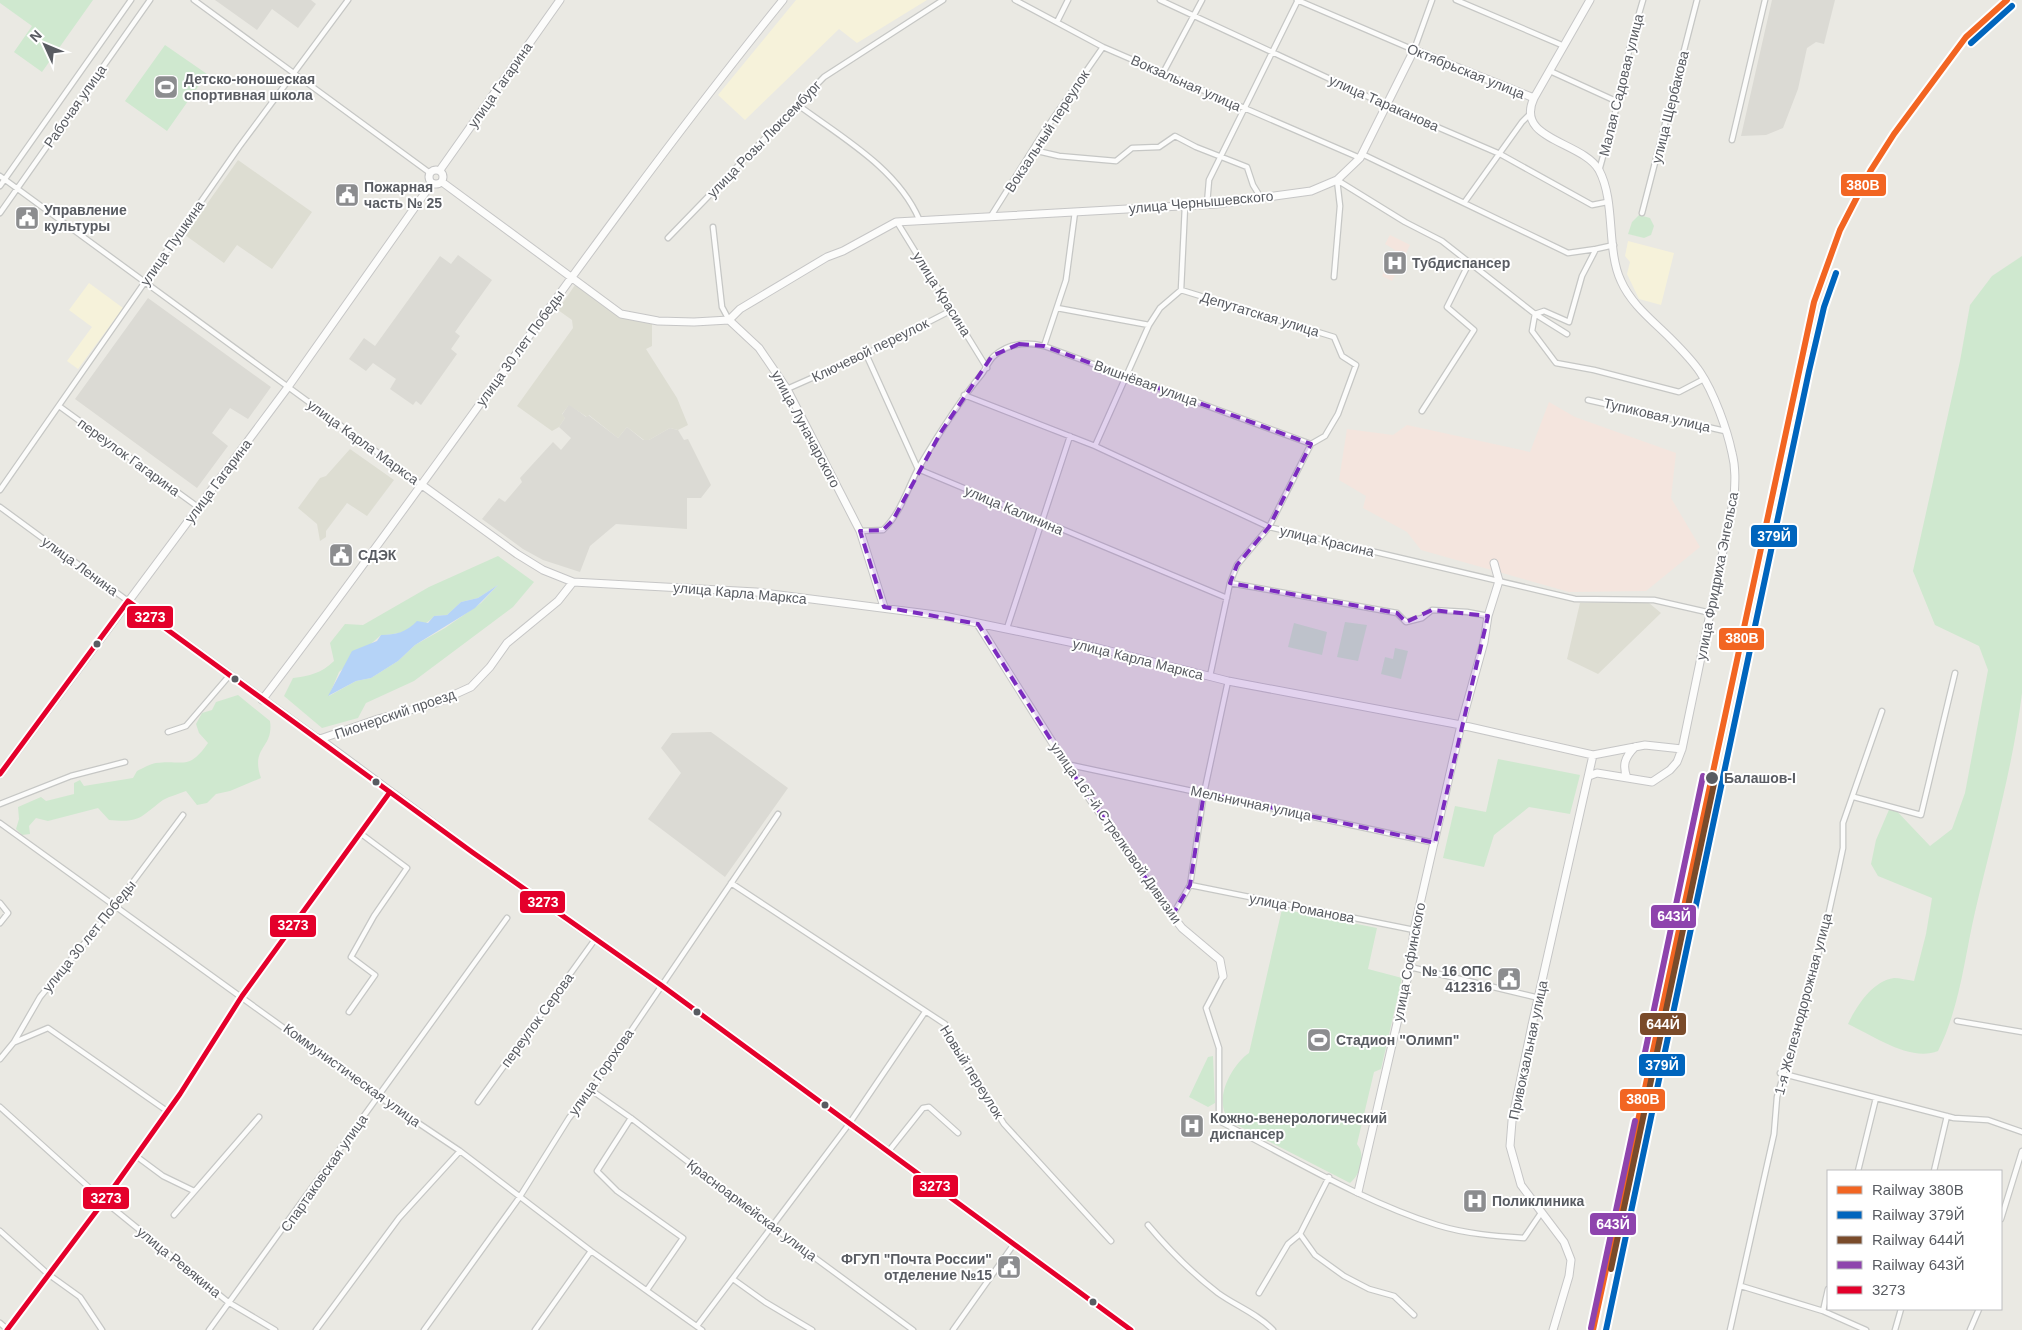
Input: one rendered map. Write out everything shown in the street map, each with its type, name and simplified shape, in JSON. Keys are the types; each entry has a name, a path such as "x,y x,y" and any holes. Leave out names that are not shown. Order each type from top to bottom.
{"street":[{"name":"Рабочая улица","path":"0,186 2,178 131,0"},
{"name":"Рабочая улица","path":"0,212 150,0"},
{"path":"194,0 295,72 430,173"},
{"name":"улица Пушкина","path":"0,490 239,147 348,0"},
{"name":"улица Гагарина","path":"440,170 560,0"},
{"name":"улица 30 лет Победы","path":"262,700 422,485 571,278 745,47 783,0"},
{"name":"улица Розы Люксембург","path":"668,238 824,77 944,0"},
{"name":"Вокзальная улица","path":"1016,0 1103,47 1361,156 1568,253 1614,245"},
{"path":"1056,22 1068,0"},
{"name":"улица Тараканова","path":"1160,0 1386,105 1500,154 1592,205 1607,202"},
{"path":"1163,73 1202,0"},
{"path":"1207,204 1209,180 1297,0"},
{"name":"Октябрьская улица","path":"1297,0 1534,98 1529,115 1533,125 1541,133 1581,152 1591,160 1599,171"},
{"path":"1337,180 1361,156 1414,50 1432,0"},
{"path":"1456,0 1564,46"},
{"path":"1534,98 1590,0"},
{"name":"Малая Садовая улица","path":"1599,171 1643,0"},
{"name":"улица Щербакова","path":"1642,213 1697,0"},
{"path":"1732,140 1765,0"},
{"name":"Вокзальный переулок","path":"992,216 1033,150 1103,47"},
{"path":"1550,71 1618,102"},
{"path":"798,105 869,158 901,187 919,219"},
{"path":"1464,203 1529,115"},
{"path":"1033,150 1059,156 1116,160 1132,148 1160,147 1175,136 1247,167 1253,185 1261,198"},
{"path":"434,169 440,170 444,178 437,185 432,183 429,178 430,173 434,169"},
{"name":"улица Фридриха Энгельса","path":"1599,171 1607,202 1620,279 1628,294 1689,358 1704,379 1725,431 1732,453 1735,476 1734,498 1682,749 1677,762 1660,779 1652,782 1627,778"},
{"name":"улица Карла Маркса","path":"2,178 517,554 543,570 574,582 756,592 944,616 1007,628 1228,681 1461,725 1593,756"},
{"path":"1337,180 1405,222 1442,240 1535,314 1567,334"},
{"path":"1334,277 1340,206 1337,180"},
{"name":"улица Чернышевского","path":"729,320 740,309 827,257 843,251 896,222 919,219 1207,204 1311,191 1337,180"},
{"path":"442,182 621,314 658,321 694,322 729,320 722,307 713,227"},
{"name":"улица Гагарина","path":"0,774 288,387 432,183"},
{"path":"1095,446 1149,325 1160,308 1180,290 1185,206"},
{"path":"1044,346 1066,280 1075,212"},
{"name":"улица Красина","path":"896,222 987,368"},
{"path":"1535,314 1544,311 1569,322 1582,276 1596,249"},
{"path":"1422,412 1474,330 1447,307 1469,263"},
{"name":"Депутатская улица","path":"1180,290 1334,337 1342,356 1356,365 1338,414 1325,436 1311,444"},
{"path":"1057,308 1149,325"},
{"name":"Ключевой переулок","path":"787,389 866,354 952,310"},
{"path":"1535,314 1532,331 1556,363 1594,370 1679,392 1704,379"},
{"name":"улица Луначарского","path":"729,320 759,348 787,389 860,531 884,607"},
{"name":"Вишнёвая улица","path":"860,531 883,530 893,520 918,469 964,395 987,368 992,356 1006,348 1030,343 1044,346 1311,444"},
{"path":"866,354 918,469"},
{"name":"улица Красина","path":"964,395 1095,446 1269,527 1575,599 1654,600 1711,613"},
{"name":"Тупиковая улица","path":"1588,400 1725,431"},
{"name":"переулок Гагарина","path":"60,406 198,507"},
{"path":"1007,628 1040,521 1070,436"},
{"path":"1210,676 1230,583 1237,564 1269,527 1311,444"},
{"name":"улица Калинина","path":"918,469 1227,598"},
{"name":"улица Ленина","path":"0,508 262,700 320,739 390,792 662,985 1131,1330"},
{"name":"улица Софинского","path":"1358,1192 1410,967 1414,930 1461,725 1484,642 1488,616 1498,581 1494,563"},
{"name":"Пионерский проезд","path":"320,739 378,719 436,703 470,687 490,667 506,643 558,600 574,582"},
{"path":"1230,583 1397,613 1406,622 1422,618 1432,610 1467,612 1488,616"},
{"name":"улица 167-й Стрелковой Дивизии","path":"978,624 1066,764 1172,916 1182,928 1220,960 1223,976 1206,1008 1219,1048 1219,1121 1358,1192"},
{"path":"1854,798 1921,815 1956,673"},
{"path":"168,732 186,726 229,676"},
{"path":"1172,916 1190,885 1204,793 1228,681"},
{"name":"1-я Железнодорожная улица","path":"1730,1330 1774,1134 1777,1097 1824,934 1839,867 1843,848 1843,822 1854,798 1878,718 1882,711"},
{"path":"1593,756 1645,745 1682,749"},
{"path":"1589,776 1598,774 1627,778 1623,768 1627,755 1635,747"},
{"name":"Привокзальная улица","path":"1552,1330 1569,1276 1571,1260 1564,1242 1521,1185 1510,1146 1512,1121 1593,756"},
{"path":"0,804 71,776 125,762"},
{"name":"Мельничная улица","path":"1066,764 1435,843"},
{"path":"0,1323 7,1330 104,1200 167,1111 242,996 390,792"},
{"name":"улица Горохова","path":"424,1330 519,1198 569,1118 591,1090 778,814"},
{"name":"улица 30 лет Победы","path":"0,1059 14,1042 40,997 114,906 182,815"},
{"name":"Коммунистическая улица","path":"0,823 378,1096 460,1151 519,1198 702,1330"},
{"path":"349,1012 375,975 351,957 374,916 407,868 360,833"},
{"name":"Новый переулок","path":"731,883 945,1024 946,1031 1004,1124 1112,1241"},
{"name":"улица Романова","path":"1190,885 1414,930"},
{"path":"0,902 8,914 0,924"},
{"name":"Спартаковская улица","path":"210,1330 228,1302 276,1240 507,918"},
{"name":"переулок Серова","path":"478,1102 596,938"},
{"path":"1410,967 1539,998"},
{"path":"697,1326 849,1124 925,1012"},
{"path":"1957,1021 2022,1032"},
{"path":"14,1042 48,1028 167,1111"},
{"path":"1783,1073 1947,1116 1968,1120 1988,1120 2022,1132"},
{"name":"Красноармейская улица","path":"591,1090 631,1118 772,1227 913,1330"},
{"path":"1858,1170 1876,1098"},
{"name":"улица Ревякина","path":"0,1107 104,1200 228,1302 275,1330"},
{"path":"888,1152 923,1108 929,1107 958,1133"},
{"path":"1934,1170 1947,1116"},
{"path":"174,1215 259,1117"},
{"path":"631,1118 597,1171 618,1191 683,1238 647,1290"},
{"path":"316,1330 399,1218 460,1151"},
{"path":"2002,1216 2022,1151"},
{"path":"136,1156 163,1176 194,1190"},
{"path":"1259,1293 1288,1244 1300,1234 1329,1177"},
{"path":"1358,1192 1430,1222 1482,1235 1524,1238 1541,1213"},
{"path":"1148,1225 1174,1255 1196,1275 1249,1314 1264,1321 1272,1330"},
{"path":"0,1230 48,1274 80,1297 102,1330"},
{"path":"1300,1234 1315,1255 1344,1276 1368,1289 1394,1296 1414,1314"},
{"path":"953,1330 1014,1244"},
{"path":"535,1330 591,1251"},
{"path":"733,1279 812,1330"},
{"path":"1741,1286 1823,1311 1866,1330"},
{"path":"1823,1311 1827,1293"},
{"path":"1895,1330 1901,1310"},
{"path":"1970,1330 1979,1310"}],"highlighted area":[{"path":"1019,344 1044,346 1311,444 1269,527 1237,565 1230,583 1397,613 1406,622 1432,610 1488,616 1435,843 1204,793 1190,885 1172,916 1066,764 978,624 884,607 860,531 883,530 893,520 941,432 992,356"}],"shaded area":[{"path":"215,0 311,0 316,4 298,28 272,9 257,30"},
{"path":"796,0 927,0 857,43 839,29 745,120 718,95"},
{"path":"1772,0 1835,0 1824,44 1816,42 1807,48 1798,89 1783,128 1766,135 1741,136"},
{"path":"238,160 312,212 272,269 237,245 224,263 185,235"},
{"name":"Тубдиспансер","path":"1390,235 1410,245 1392,281 1382,276 1395,250 1385,244"},
{"path":"1628,241 1674,253 1661,305 1639,299 1627,274 1630,262 1625,256"},
{"path":"458,255 492,280 455,332 460,336 451,349 457,354 421,405 416,401 413,405 390,389 396,379 373,363 366,371 349,359 364,338 375,346 440,256 451,264"},
{"path":"89,283 123,308 78,369 67,361 92,327 69,310"},
{"path":"575,285 620,316 652,322 652,346 646,349 677,398 688,425 678,430 670,428 649,440 644,440 627,427 618,438 589,415 587,417 569,405 562,414 565,418 559,427 552,431 517,406 573,328 572,320 558,310"},
{"path":"148,298 271,387 248,419 230,408 212,433 228,446 197,488 75,399"},
{"path":"1549,402 1575,417 1676,453 1671,498 1700,547 1646,591 1569,592 1421,550 1407,532 1363,508 1366,496 1339,480 1347,429 1393,435 1407,425 1530,452"},
{"path":"569,404 586,417 588,415 618,438 627,427 643,440 649,440 670,428 678,430 684,440 688,439 711,485 701,498 687,498 687,529 616,524 590,546 580,572 543,560 523,549 482,519 499,498 505,502 522,482 520,478 553,442 561,450 571,438 559,427 565,418 562,415"},
{"path":"350,449 394,480 367,516 347,503 326,531 326,537 320,541 317,524 298,508 320,478 326,476"},
{"path":"1580,603 1649,603 1661,613 1598,674 1567,659"},
{"path":"711,732 788,788 725,877 648,819 681,773 661,748 672,733"}],"green space":[{"path":"0,0 93,0 42,72 14,52 32,26 0,3"},
{"name":"Детско-юношеская спортивная школа","path":"165,45 207,74 167,131 125,101"},
{"path":"1639,215 1650,218 1654,226 1651,235 1644,238 1628,234 1632,222"},
{"path":"2022,256 2022,693 2008,776 1952,1017 1938,1051 1916,1053 1892,1046 1848,1024 1860,1003 1879,984 1894,978 1914,981 1926,934 1932,898 1878,876 1871,864 1876,840 1891,805 1930,846 1952,829 1965,793 1988,670 1979,646 1935,625 1913,571 1960,361 1970,305 1992,276"},
{"path":"498,556 534,582 513,607 414,681 366,703 358,718 322,728 284,696 293,678 315,673 334,661 330,643 345,624 363,625 429,587","holes":["498,585 481,603 445,628 415,645 398,661 371,678 356,681 329,696 339,672 381,635 410,630 424,624 434,616 447,615 461,602 478,598"]},
{"path":"1345,622 1367,625 1358,661 1337,657"},
{"path":"1294,623 1327,632 1322,655 1288,647"},
{"path":"1395,648 1408,651 1401,679 1381,674 1385,657 1393,659"},
{"path":"238,695 270,721 269,737 258,760 261,778 230,791 216,794 207,803 197,805 186,791 163,800 139,818 128,821 109,820 98,808 48,821 36,818 29,826 30,834 22,835 16,829 19,819 18,807 41,797 46,801 74,794 74,783 80,780 84,786 133,778 137,771 151,764 184,762 195,758 208,743 199,733 196,724 202,713 212,710 216,702"},
{"path":"1498,759 1580,775 1570,814 1529,807 1494,835 1484,867 1443,858 1455,806 1486,812"},
{"name":"Стадион \"Олимп\"","path":"1282,909 1377,928 1368,969 1402,978 1381,1069 1374,1072 1357,1144 1361,1153 1361,1164 1357,1175 1350,1183 1233,1123 1226,1116 1223,1107 1225,1086 1235,1067 1249,1053"},
{"path":"1213,1056 1215,1103 1208,1107 1189,1097 1208,1057"}],"water":[{"path":"498,585 475,608 415,645 398,661 371,678 356,681 328,696 352,651 377,641 381,635 405,630 417,621 428,623 434,616 447,615 461,602 478,598"}],"railway":[{"path":"1829,271 1857,195"},
{"path":"1648,1091 1666,1032"},
{"path":"1603,1330 1630,1199 1640,1133"}],"rail line":[{"name":"380В","path":"1593,1330 1814,302 1840,230 1871,170 1894,134 1966,37 2007,0"},
{"name":"379Й","path":"1971,43 2012,6"},
{"name":"379Й","path":"1606,1330 1809,371 1824,307 1836,273"},
{"name":"643Й","path":"1644,1057 1703,776"},
{"name":"644Й","path":"1611,1269 1715,779"},
{"name":"643Й","path":"1591,1328 1635,1121"}],"transit line":[{"name":"3273","path":"0,774 128,601 472,852 661,985 1131,1330"},
{"name":"3273","path":"7,1330 104,1201 180,1094 242,996 390,792"}],"place":[{"name":"Детско-юношеская спортивная школа","path":"166,87"},
{"name":"Пожарная часть № 25","path":"347,195"},
{"name":"Управление культуры","path":"27,218"},
{"name":"Тубдиспансер","path":"1395,263"},
{"name":"СДЭК","path":"341,555"},
{"name":"Балашов-I","path":"1712,778"},
{"name":"№ 16 ОПС 412316","path":"1509,979"},
{"name":"Стадион \"Олимп\"","path":"1319,1040"},
{"name":"Кожно-венерологический диспансер","path":"1192,1126"},
{"name":"Поликлиника","path":"1475,1201"},
{"name":"ФГУП \"Почта России\" отделение №15","path":"1009,1267"}]}
